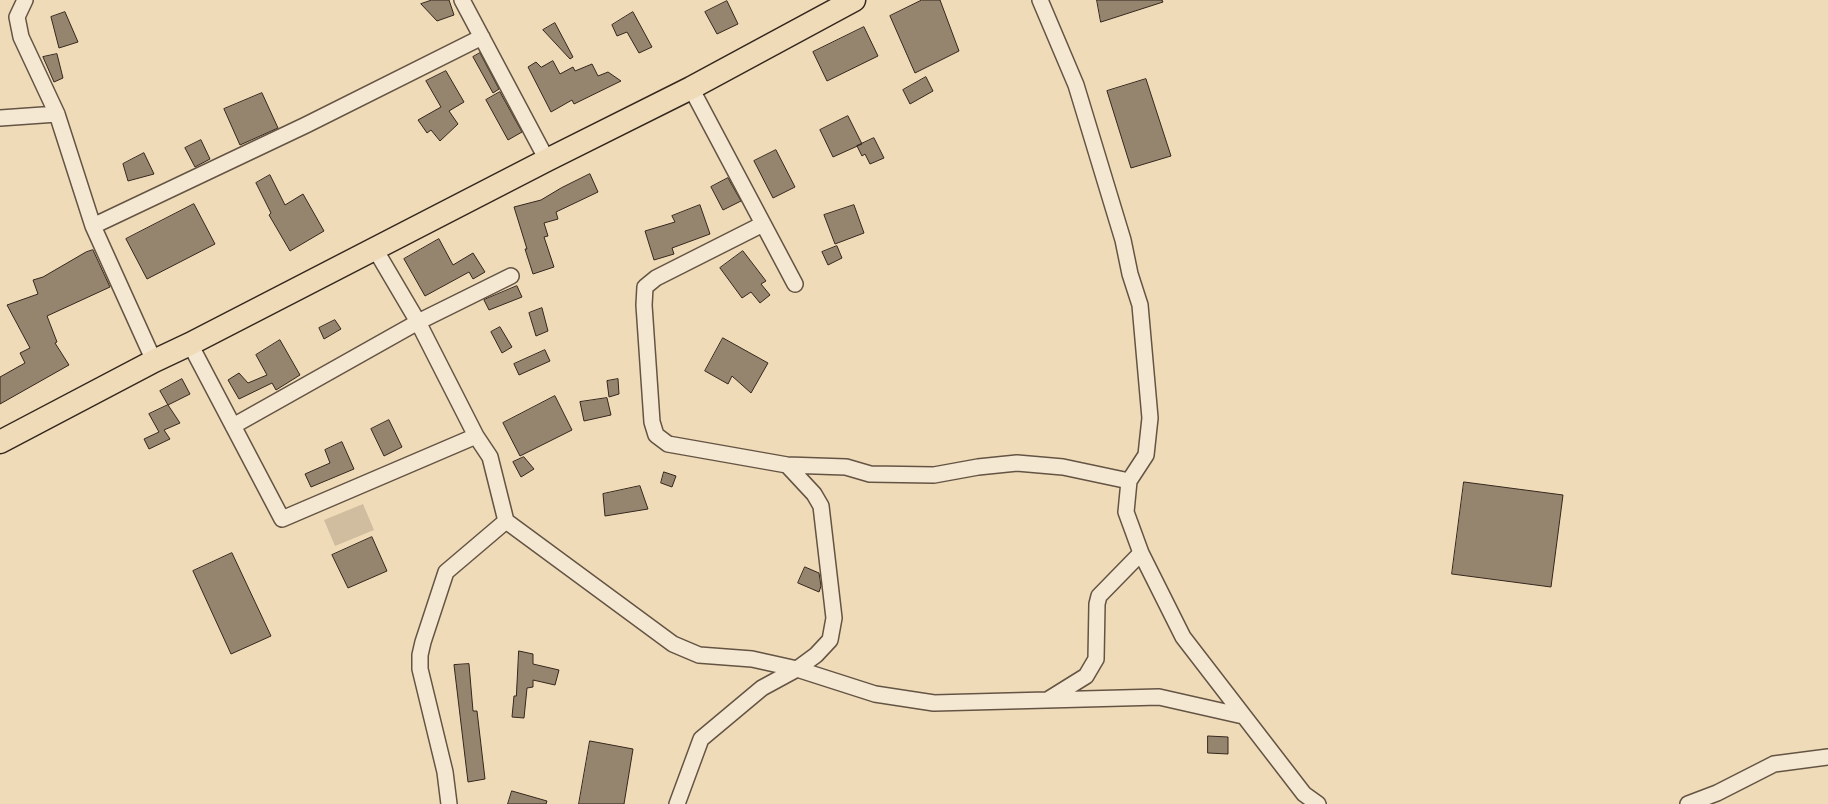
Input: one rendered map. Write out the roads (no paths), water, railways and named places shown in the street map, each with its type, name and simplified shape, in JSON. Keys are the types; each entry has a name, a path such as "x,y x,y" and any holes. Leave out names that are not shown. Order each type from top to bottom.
{"main road":[{"path":"0,442 154,361 691,88 854,0"}],"street":[{"path":"25,0 17,17 21,37 57,114 93,226 154,361"},
{"path":"462,0 547,160"},
{"path":"1040,0 1076,85 1123,240 1130,274 1140,304 1150,418 1146,455 1129,482 1126,512 1141,553 1184,637 1304,794 1318,804"},
{"path":"93,226 306,125 482,37"},
{"path":"691,88 795,284"},
{"path":"0,118 57,114"},
{"path":"764,224 656,278 645,287 644,304 652,422 656,435 668,444 787,465 846,467 870,474 934,475 978,467 1017,463 1063,467 1129,482"},
{"path":"375,249 418,322 476,436 490,457 506,521 673,644 699,655 752,659 797,669 875,694 934,703 1159,697 1243,716"},
{"path":"233,426 418,322 511,276"},
{"path":"190,344 282,520 476,436"},
{"path":"677,804 700,739 762,688 797,669 816,655 830,640 834,618 821,506 814,494 787,465"},
{"path":"449,804 445,772 420,669 422,642 446,572 506,521"},
{"path":"1048,700 1086,676 1096,659 1096,604 1099,596 1141,553"},
{"path":"1688,804 1717,793 1774,764 1828,757"}]}
